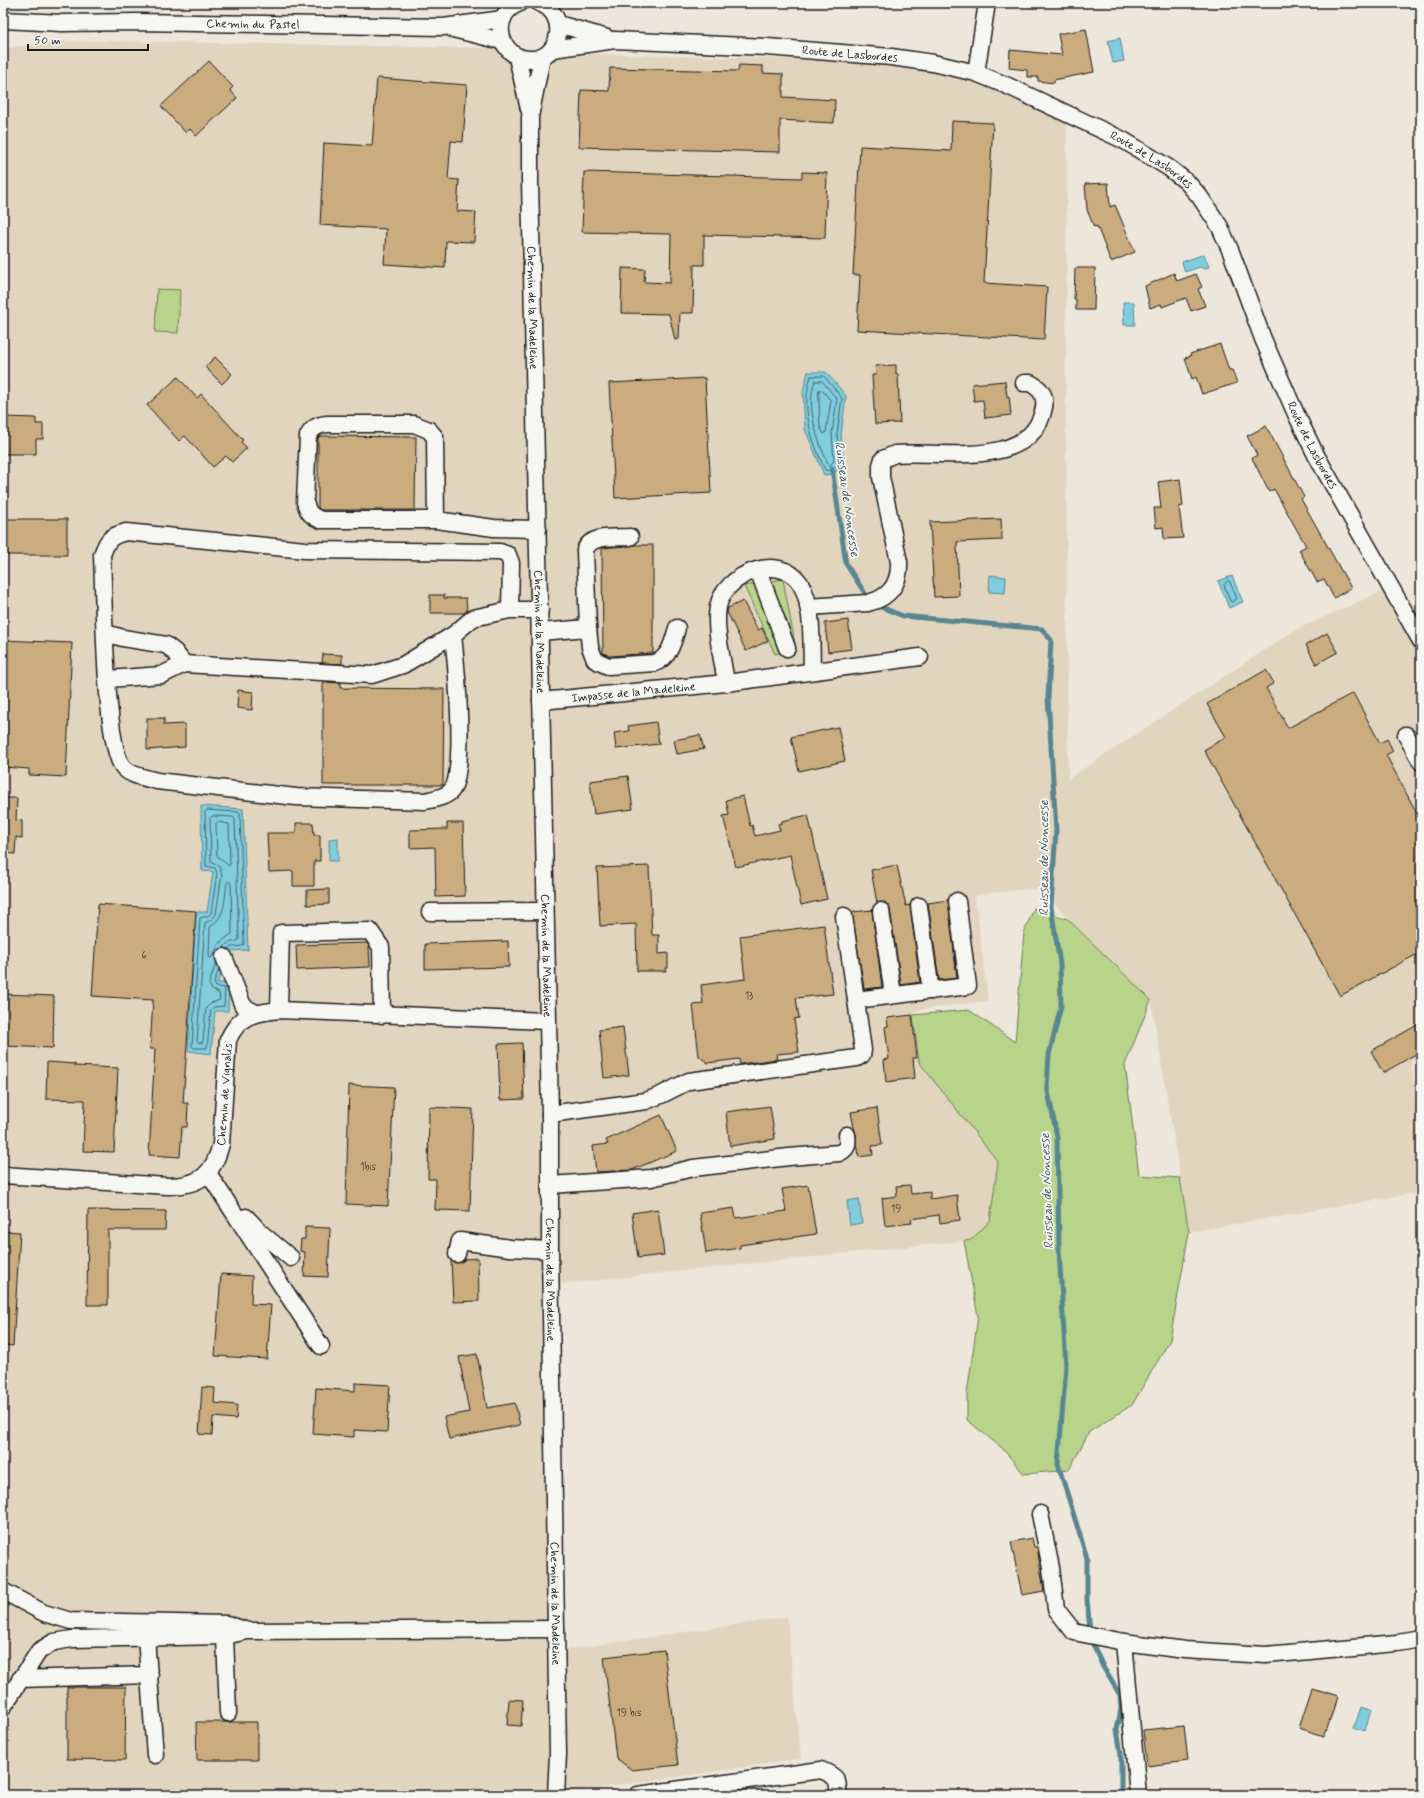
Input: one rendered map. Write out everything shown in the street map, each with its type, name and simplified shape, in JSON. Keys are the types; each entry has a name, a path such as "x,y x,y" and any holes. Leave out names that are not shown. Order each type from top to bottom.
{"street":[{"path":"518,3 510,8 503,19 500,32 502,41 510,52 525,59 533,60 547,53 558,37 558,24 553,13 542,3"},
{"path":"976,73 987,3"},
{"name":"Chemin du Pastel","path":"3,20 62,23 136,22 443,27 503,19"},
{"name":"Chemin du Pastel","path":"3,31 62,23"},
{"name":"Route de Lasbordes","path":"558,24 615,40 767,47 891,57 933,63 976,73 1043,102 1123,140 1169,168 1187,182 1200,197 1220,227 1231,252 1277,374 1313,448 1421,641"},
{"name":"Chemin du Pastel","path":"443,27 502,41"},
{"name":"Route de Lasbordes","path":"547,53 615,40"},
{"name":"Chemin de la Madeleine","path":"530,117 547,53"},
{"name":"Chemin de la Madeleine","path":"517,56 530,117 550,1114 550,1250 558,1754 556,1795"},
{"path":"808,607 868,603 877,601 890,591 897,582 900,572 899,562 881,477 881,464 884,459 895,454 978,453 1006,450 1023,441 1038,425 1045,404 1044,395 1040,389 1030,383 1024,383"},
{"path":"436,520 435,437 429,430 414,424 327,424 320,425 312,429 308,436 305,502 307,511 312,516 321,520 436,520 494,528 538,529"},
{"path":"454,635 459,687 458,768 456,783 450,792 438,798 425,801 296,797 210,788 140,777 124,768 116,750 112,730 105,633 102,555 106,544 114,535 126,532 305,550 500,552 508,555 510,563 510,610"},
{"path":"630,537 596,539 587,544 585,550 588,628 590,647 595,660 608,666 655,663 661,661 670,649 678,628"},
{"path":"726,683 717,617 718,606 721,598 738,579 758,570 769,568 786,571 799,582 803,590 808,607 812,670"},
{"path":"758,570 787,648"},
{"path":"108,679 162,675 184,664 372,675 410,662 454,635 473,618 510,610 540,610"},
{"path":"540,632 588,628"},
{"path":"105,633 123,638 166,645 175,652 184,664"},
{"name":"Impasse de la Madeleine","path":"541,701 726,683 812,670 920,657"},
{"path":"1406,735 1421,762"},
{"path":"856,1000 968,986 957,901"},
{"path":"919,906 930,991"},
{"path":"430,912 545,911"},
{"path":"881,911 893,995"},
{"path":"550,1114 646,1101 689,1081 857,1058 862,1055 863,1050 844,916"},
{"path":"279,1010 281,933 370,931 381,947 382,1015"},
{"path":"224,957 243,1006 256,1013"},
{"name":"Chemin de Vignalis","path":"3,1175 171,1186 186,1185 200,1180 208,1173 217,1160 221,1144 228,1040 233,1029 243,1018 256,1013 279,1010 547,1021"},
{"path":"550,1185 651,1178 693,1168 839,1153 844,1151 848,1146 847,1135"},
{"path":"208,1173 261,1233 291,1258"},
{"path":"208,1173 321,1346"},
{"path":"457,1254 460,1241 510,1248 550,1250"},
{"path":"1040,1514 1051,1568 1056,1609 1074,1632 1124,1642 1185,1650 1265,1655 1397,1643 1421,1639"},
{"path":"3,1590 44,1613 71,1620 227,1624 247,1630"},
{"path":"3,1707 39,1651 54,1642 72,1639 225,1636 247,1630 556,1629"},
{"path":"225,1636 228,1713"},
{"path":"146,1637 155,1755"},
{"path":"1124,1642 1138,1795"},
{"path":"20,1679 150,1675"},
{"path":"638,1795 821,1770 833,1775 838,1784 838,1795"}],"shaded area":[{"path":"109,41 489,48 603,54 837,60 928,71 990,86 1067,118 1066,407 1068,779 1295,630 1385,590 1421,659 1421,1055 1411,1061 1421,1132 1421,1192 1189,1232 1151,1000 1039,888 975,895 988,1001 917,1010 913,1015 919,1062 998,1162 990,1221 971,1240 542,1286 546,1467 546,1651 787,1617 801,1759 551,1795 3,1795 3,48 57,42"}],"green space":[{"path":"157,289 180,290 178,333 155,332"},
{"path":"783,579 796,649 775,654 744,586"},
{"path":"1034,908 1068,919 1151,1000 1125,1065 1139,1175 1180,1178 1189,1232 1170,1340 1132,1405 1089,1432 1069,1470 1024,1474 1002,1448 967,1420 967,1394 978,1316 964,1241 971,1240 990,1221 998,1162 919,1062 913,1015 969,1010 1015,1042 1024,933"}],"water":[{"path":"1120,38 1124,61 1113,63 1108,41"},
{"path":"1204,254 1209,267 1204,269 1200,267 1185,272 1182,262"},
{"path":"1123,302 1134,302 1135,325 1124,325"},
{"path":"808,372 826,372 846,396 841,434 844,466 833,474 824,475 805,429 803,391"},
{"path":"990,575 1006,577 1005,593 989,592"},
{"path":"1232,576 1243,602 1229,608 1218,581"},
{"path":"201,806 243,809 248,950 232,951 217,983 229,983 228,1011 215,1011 211,1054 188,1051 196,912 207,912 213,872 202,871"},
{"path":"338,838 338,861 329,861 329,839"},
{"path":"859,1199 862,1223 850,1225 847,1201"},
{"path":"1361,1707 1371,1711 1365,1732 1354,1728"}],"building":[{"path":"1086,29 1094,72 1054,80 1054,83 1038,81 1038,77 1027,77 1027,70 1009,68 1010,50 1062,55 1058,34"},
{"path":"209,61 233,87 230,90 237,98 196,136 190,129 186,133 161,106"},
{"path":"739,65 763,66 763,73 783,74 783,97 835,100 834,123 780,120 780,152 579,147 581,90 609,91 610,68 738,71"},
{"path":"377,78 467,85 463,142 451,141 448,179 459,180 457,211 476,212 474,242 446,241 445,268 384,264 386,229 320,225 324,143 372,146"},
{"path":"952,121 993,123 984,283 1047,287 1044,340 857,330 860,275 853,275 860,146 951,151"},
{"path":"584,172 802,178 802,172 827,173 825,238 704,235 704,265 694,265 693,313 680,313 679,339 675,340 669,314 621,313 622,268 645,269 644,282 670,283 671,234 582,232"},
{"path":"1108,183 1110,207 1115,205 1135,252 1111,262 1097,226 1094,227 1087,210 1085,184"},
{"path":"1075,268 1095,268 1094,310 1076,310 1076,299 1074,299"},
{"path":"1174,273 1177,281 1196,274 1202,287 1198,289 1205,306 1191,311 1186,298 1162,307 1161,304 1150,308 1145,286"},
{"path":"1220,344 1229,370 1232,370 1237,383 1202,394 1196,377 1192,379 1185,358 1191,356 1190,354"},
{"path":"215,357 232,374 222,384 205,367"},
{"path":"896,365 896,374 898,374 900,423 875,424 872,375 876,375 875,366"},
{"path":"178,377 197,398 201,394 243,440 241,442 247,448 232,462 226,456 213,467 185,436 179,441 147,405"},
{"path":"705,378 711,493 615,498 609,383"},
{"path":"1005,381 1007,397 1009,396 1011,415 985,418 983,400 974,401 972,384"},
{"path":"3,417 36,418 36,424 43,424 43,439 36,439 36,454 3,454"},
{"path":"1266,426 1304,497 1301,499 1351,588 1334,598 1324,579 1317,582 1299,550 1306,546 1274,489 1269,492 1252,458 1257,455 1247,436"},
{"path":"320,436 416,437 415,510 321,510 318,508 318,438"},
{"path":"1180,479 1183,506 1179,507 1183,538 1164,539 1163,527 1156,528 1154,508 1161,508 1158,482"},
{"path":"3,519 67,519 67,555 3,555"},
{"path":"1001,519 1002,540 957,542 959,596 934,597 930,522"},
{"path":"653,545 653,653 610,656 603,653 602,548"},
{"path":"430,595 444,595 444,598 466,598 467,611 464,613 430,613"},
{"path":"743,601 758,630 762,628 768,641 746,651 727,612 728,608"},
{"path":"848,620 852,649 828,652 825,623"},
{"path":"1327,633 1338,652 1316,664 1306,645"},
{"path":"3,640 72,643 66,777 29,775 29,769 3,767"},
{"path":"323,654 342,655 342,664 322,663"},
{"path":"1266,670 1274,683 1266,688 1288,728 1353,693 1380,743 1387,739 1393,751 1386,755 1421,821 1421,952 1340,996 1204,750 1226,737 1207,704"},
{"path":"323,682 341,683 340,688 444,689 443,785 323,785"},
{"path":"238,690 253,692 252,710 237,708"},
{"path":"147,718 164,718 164,725 185,724 185,747 147,750"},
{"path":"656,722 659,744 616,749 614,733 629,731 628,726"},
{"path":"838,727 845,761 799,771 791,737"},
{"path":"700,735 704,749 677,754 674,740"},
{"path":"628,776 633,809 594,814 590,781"},
{"path":"743,796 750,826 752,825 755,836 780,830 778,824 782,823 782,821 808,815 827,899 801,905 790,855 736,867 723,816 729,815 726,800"},
{"path":"3,798 17,798 16,820 22,821 22,838 16,837 15,854 3,853"},
{"path":"296,823 313,823 314,835 320,835 320,861 314,861 314,886 293,886 293,871 269,872 267,833 296,833"},
{"path":"447,823 463,823 465,896 436,897 435,847 410,848 410,830 447,829"},
{"path":"897,865 906,906 910,905 920,982 901,985 890,909 885,902 877,903 871,870"},
{"path":"649,866 652,935 659,935 659,954 668,953 668,968 666,968 666,971 637,971 636,924 600,926 597,868"},
{"path":"329,889 329,904 307,905 307,890"},
{"path":"948,900 957,978 939,980 928,903"},
{"path":"98,904 196,911 183,1103 188,1103 187,1127 182,1127 180,1157 149,1155 155,1049 150,1049 153,1000 92,996"},
{"path":"872,910 882,987 864,989 852,912"},
{"path":"824,925 833,994 796,998 799,1018 794,1019 799,1052 776,1054 777,1059 740,1064 739,1059 708,1063 699,1056 693,1005 703,1004 701,985 745,979 740,936"},
{"path":"508,941 509,967 425,969 425,944"},
{"path":"367,943 369,946 370,967 297,970 296,945"},
{"path":"3,994 54,996 53,1048 3,1046"},
{"path":"912,1015 917,1058 913,1058 915,1078 886,1082 884,1060 889,1059 885,1027 888,1026 887,1018"},
{"path":"1421,1023 1421,1051 1383,1073 1371,1051"},
{"path":"623,1027 629,1075 604,1078 599,1030"},
{"path":"522,1043 524,1099 500,1100 498,1044"},
{"path":"47,1062 75,1064 75,1066 118,1068 114,1152 83,1151 85,1100 46,1099"},
{"path":"349,1085 394,1087 388,1206 346,1204"},
{"path":"770,1106 775,1139 730,1146 726,1112"},
{"path":"429,1107 473,1109 470,1211 435,1210 436,1179 428,1179"},
{"path":"877,1108 882,1145 872,1146 873,1155 859,1157 858,1148 856,1148 856,1134 851,1112"},
{"path":"661,1115 677,1151 632,1170 596,1172 593,1146 608,1144 606,1140"},
{"path":"808,1185 816,1234 740,1245 740,1248 706,1253 700,1213 734,1208 736,1218 786,1211 782,1189"},
{"path":"910,1185 911,1194 930,1192 930,1199 957,1195 960,1220 940,1223 939,1215 911,1219 912,1223 885,1226 882,1198 897,1196 896,1186"},
{"path":"658,1209 664,1255 638,1258 632,1213"},
{"path":"88,1210 166,1211 165,1230 108,1230 108,1305 87,1305"},
{"path":"305,1227 330,1228 328,1277 304,1276 305,1252 300,1251 301,1239 305,1239"},
{"path":"3,1231 20,1232 13,1346 3,1345"},
{"path":"478,1258 479,1301 453,1302 451,1261 459,1263 465,1259"},
{"path":"221,1274 252,1276 251,1304 271,1305 267,1359 215,1356"},
{"path":"477,1354 487,1408 515,1403 520,1425 449,1439 444,1417 469,1412 459,1357"},
{"path":"355,1383 390,1385 387,1432 354,1430 354,1437 313,1434 316,1388 355,1391"},
{"path":"202,1387 215,1388 214,1403 237,1405 236,1419 213,1417 212,1435 199,1434"},
{"path":"1032,1538 1034,1547 1037,1547 1044,1591 1022,1595 1011,1542"},
{"path":"664,1650 678,1765 632,1770 616,1758 604,1657"},
{"path":"67,1687 126,1687 125,1760 67,1759"},
{"path":"1312,1689 1337,1697 1324,1736 1299,1728"},
{"path":"509,1699 523,1700 521,1726 507,1725"},
{"path":"196,1722 257,1722 257,1760 197,1760"},
{"path":"1184,1726 1188,1761 1147,1766 1143,1730"}],"waterway":[{"name":"Ruisseau de Noncesse","path":"832,468 846,564 868,598"},
{"name":"Ruisseau de Noncesse","path":"876,605 903,616 1042,629 1051,640 1048,697 1056,830 1051,907 1060,964 1061,1006 1049,1055 1047,1086 1057,1137 1059,1249 1066,1367 1058,1464 1087,1558 1087,1600 1091,1640 1103,1667 1120,1695 1121,1709 1117,1730 1121,1754 1121,1795"}]}
